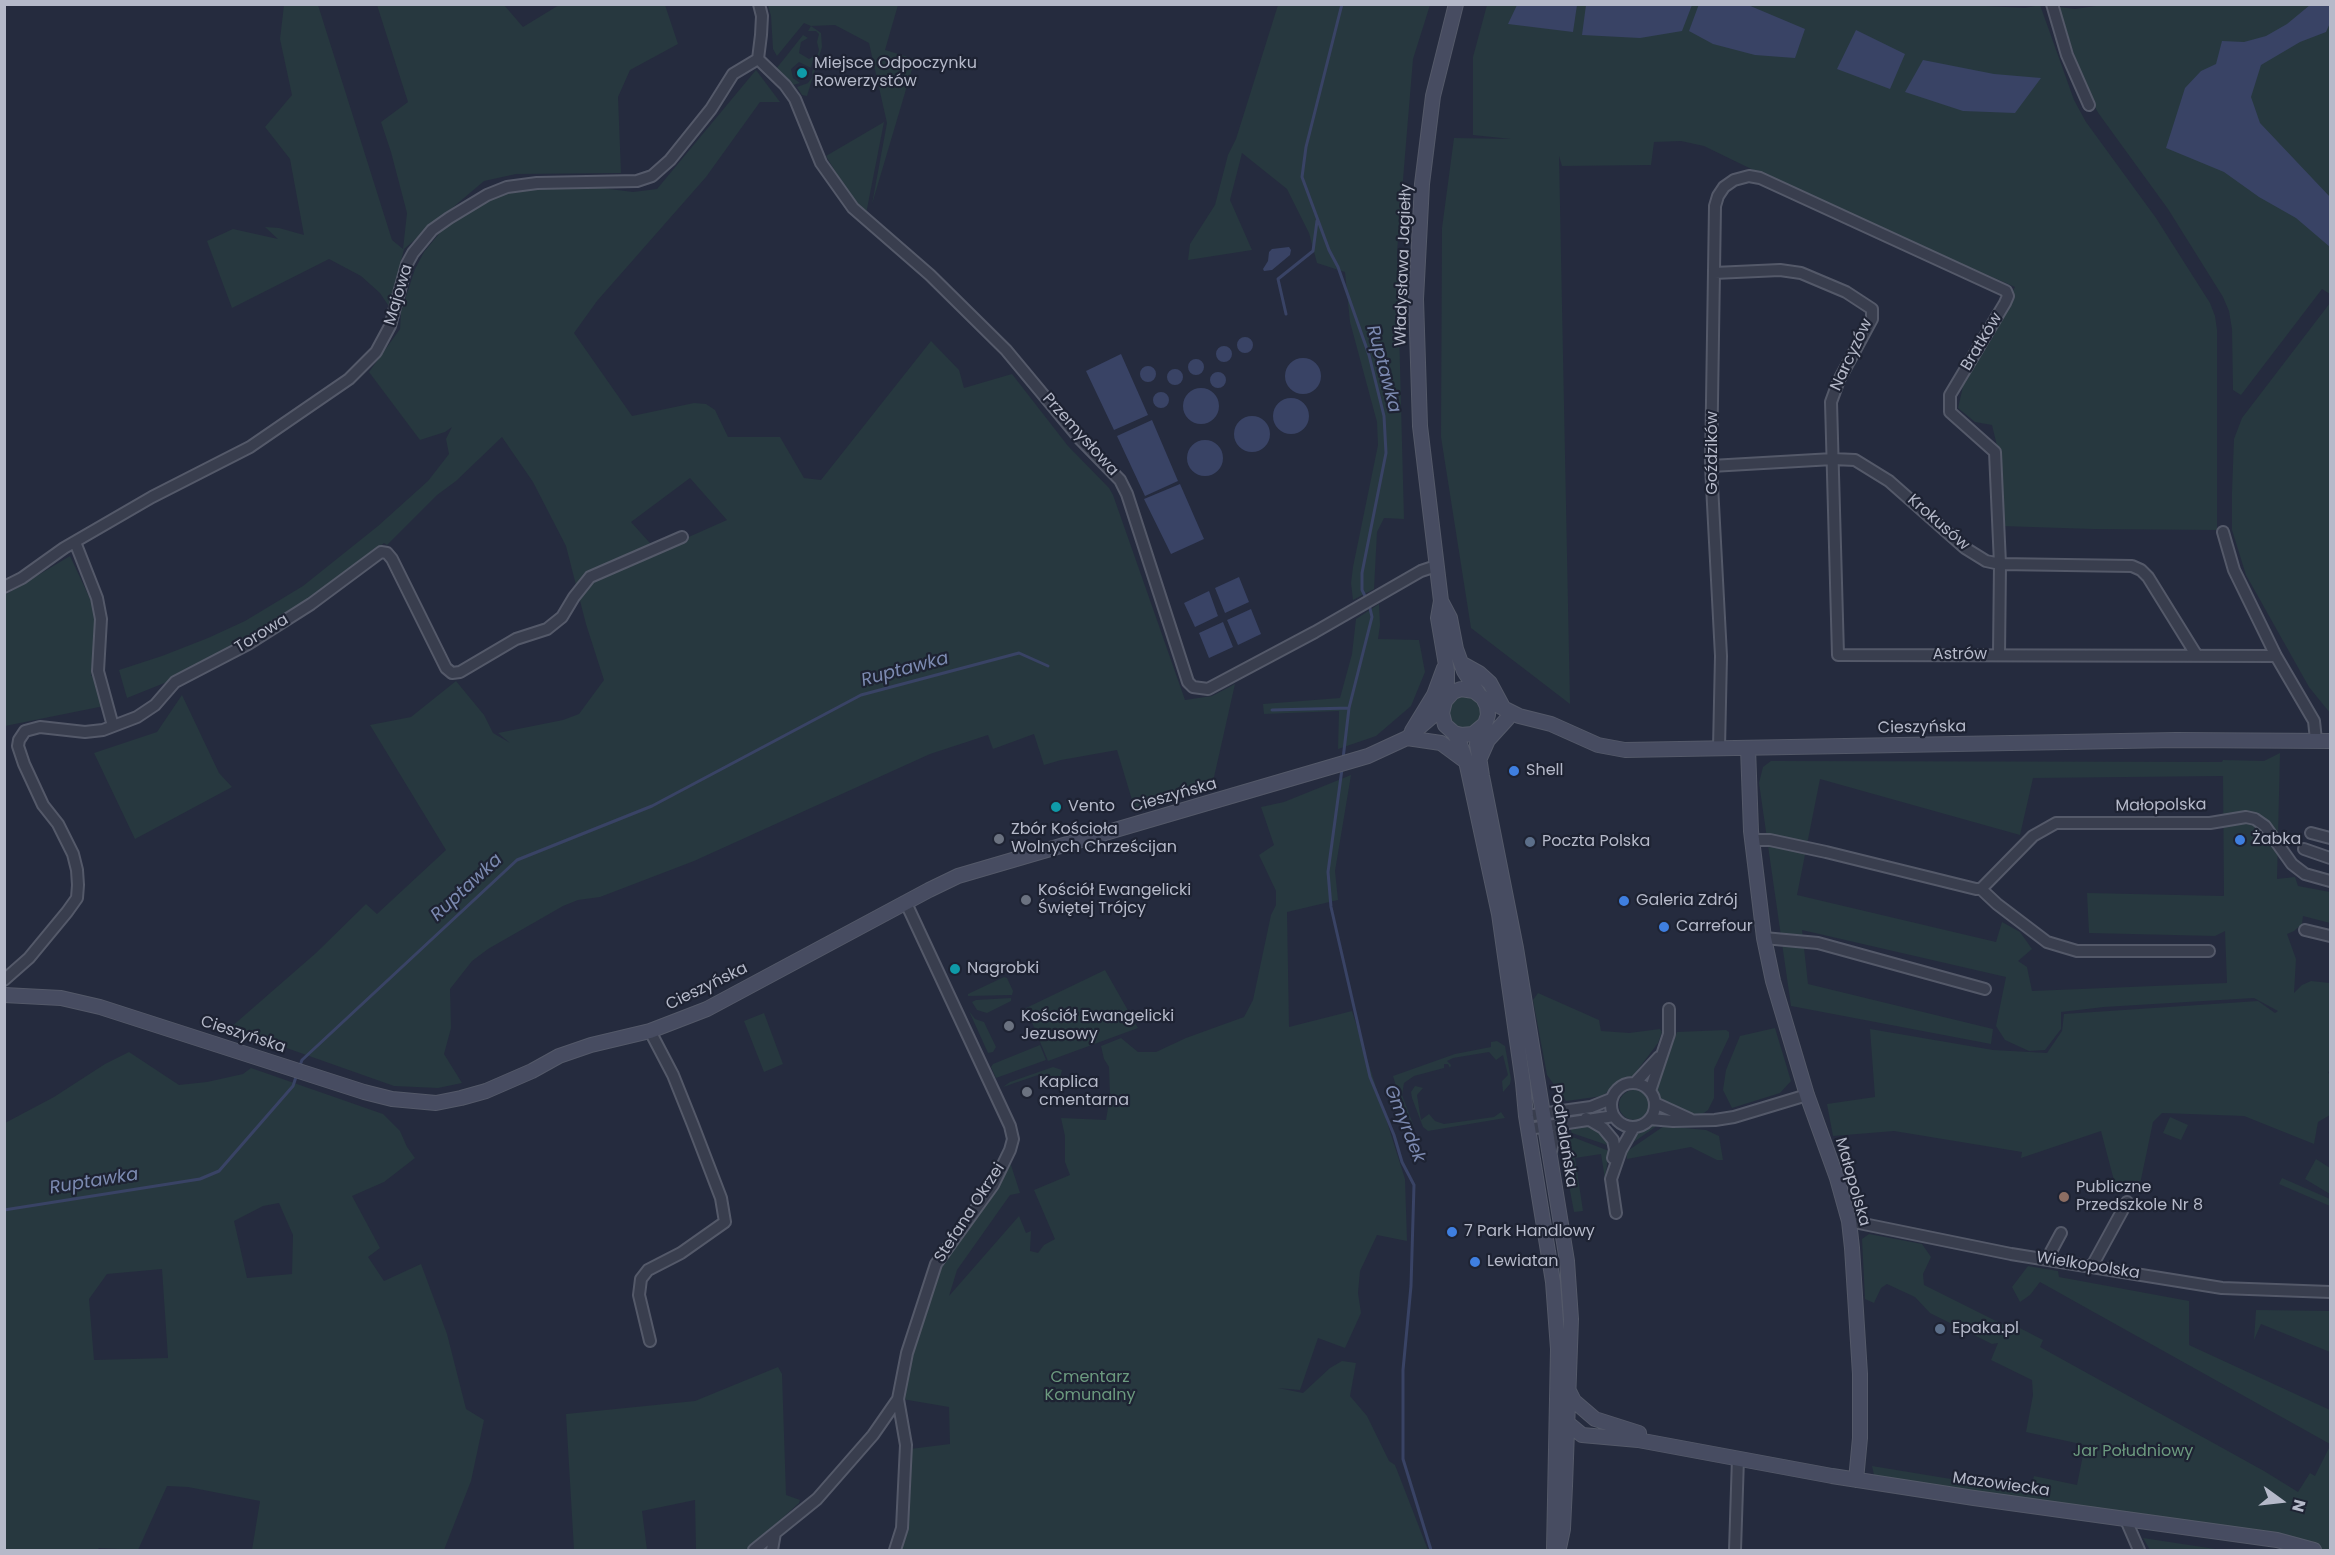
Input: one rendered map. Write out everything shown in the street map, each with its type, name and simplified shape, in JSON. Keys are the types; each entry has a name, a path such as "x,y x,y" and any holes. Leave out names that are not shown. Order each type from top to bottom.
{"street":[{"path":"758,59 762,26 759,4"},
{"name":"Władysława Jagiełły","path":"1444,703 1446,663 1438,618 1441,601 1419,426 1416,299 1422,184 1433,96 1456,4"},
{"path":"2052,4 2067,56 2089,105"},
{"name":"Majowa","path":"4,587 152,496 249,447 349,379 376,352 390,326 407,264 413,253 432,230 449,218 487,195 507,187 560,182 636,181 652,176 666,165 704,118 733,74 758,59"},
{"name":"Przemysłowa","path":"758,59 785,85 795,99 821,163 853,208 930,275 1006,350 1080,439 1120,480 1130,504 1188,682 1193,687 1208,689 1343,617 1361,604 1421,571 1436,566"},
{"name":"Goździków","path":"1719,748 1721,656 1711,466 1714,206 1724,187 1734,180 1749,176"},
{"name":"Bratków","path":"1749,176 1760,178 2006,291 2008,296 2005,303 1950,395 1950,412 1995,452 2001,564 1999,655"},
{"name":"Narcyzów","path":"1714,273 1780,270 1801,273 1846,292 1872,309 1872,319 1839,380 1831,402 1833,459"},
{"name":"Krokusów","path":"1711,466 1833,459 1855,460 1889,481 1965,548 1986,561 2001,564 2132,566 2141,570 2148,577 2198,656"},
{"name":"Astrów","path":"1833,459 1838,655 2276,656"},
{"path":"2223,531 2234,570 2276,656 2314,721 2323,741"},
{"name":"Torowa","path":"4,980 28,958 77,898 78,885 73,854 58,824 43,805 18,746 25,731 40,727 85,732 113,726 146,712 175,682 248,644 311,604 381,552 387,553 392,559 446,668 453,673 460,672 516,639 547,629 562,617 574,597 590,578 682,537"},
{"path":"75,542 99,608 101,634 98,671 113,726"},
{"name":"Władysława Jagiełły","path":"1441,601 1450,618 1461,663 1481,696"},
{"path":"1446,663 1434,695 1407,738 1440,743 1473,760 1510,714 1490,683 1479,673 1461,663"},
{"path":"1461,689 1481,696 1488,711 1482,727 1469,735 1453,732 1443,721 1444,703 1461,689"},
{"name":"Cieszyńska","path":"1481,696 1510,714 1551,724 1598,745 1613,748 1748,748 2176,740 2323,741"},
{"name":"Cieszyńska","path":"1407,738 1444,703"},
{"name":"Cieszyńska","path":"1482,727 1510,714"},
{"name":"Podhalańska","path":"1482,727 1473,760 1499,914 1523,1083 1550,1157 1570,1293 1567,1450 1563,1529 1559,1551"},
{"name":"Cieszyńska","path":"4,995 61,998 100,1007 379,1096 436,1102 486,1091 532,1071 559,1056 591,1045 650,1031 707,1009 958,876 1359,759 1407,738 1453,732"},
{"name":"Podhalańska","path":"1453,732 1473,760 1484,791 1516,948 1539,1090 1531,1149 1557,1320 1554,1551"},
{"name":"Małopolska","path":"1748,748 1752,840 1764,938 1773,981 1807,1095 1837,1178 1849,1221 1860,1374 1860,1438 1856,1480"},
{"name":"Małopolska","path":"1981,889 2032,836 2056,823 2067,821 2088,824 2210,824 2246,817 2255,819 2265,826 2292,864 2305,874 2331,881"},
{"path":"2311,833 2331,838"},
{"path":"1752,840 1770,840 1981,889 2047,942 2077,951 2209,951"},
{"path":"2304,849 2331,858"},
{"name":"Stefana Okrzei","path":"895,1551 902,1528 906,1445 898,1399 906,1353 936,1264 993,1185 1010,1150 1013,1138 1010,1126 906,903"},
{"path":"2305,930 2331,936"},
{"path":"1764,938 1818,943 1985,988"},
{"path":"1650,1091 1670,1034 1669,1009"},
{"path":"650,1031 673,1075 693,1125 720,1198 725,1222 681,1253 648,1270 641,1279 639,1295 650,1341"},
{"path":"1635,1083 1661,1055"},
{"path":"1635,1083 1641,1084 1650,1091 1655,1103 1650,1119 1634,1127 1623,1125 1615,1117 1586,1118 1566,1122 1535,1121 1564,1111 1590,1107 1611,1099 1618,1088 1623,1085 1635,1083"},
{"path":"1539,1090 1549,1104 1564,1111"},
{"path":"1650,1119 1715,1120 1734,1117 1807,1095"},
{"path":"1611,1099 1618,1129 1611,1179 1616,1213"},
{"path":"1655,1103 1693,1120"},
{"path":"1586,1118 1603,1128 1612,1140 1615,1150"},
{"path":"1550,1157 1554,1138 1566,1122"},
{"path":"1611,1179 1621,1150 1634,1127"},
{"path":"2092,1266 2127,1202"},
{"name":"Wielkopolska","path":"1849,1221 2011,1254 2222,1288 2331,1292"},
{"path":"2047,1259 2061,1233"},
{"name":"Mazowiecka","path":"1568,1388 1574,1401 1595,1419"},
{"name":"Stefana Okrzei","path":"754,1551 817,1499 873,1435 898,1399"},
{"path":"1556,1408 1563,1420 1582,1435 1569,1445 1567,1450"},
{"name":"Mazowiecka","path":"1568,1423 1580,1419 1595,1419 1684,1447"},
{"path":"1556,1437 1559,1429 1568,1423"},
{"name":"Mazowiecka","path":"1582,1435 1608,1436 1684,1447 1856,1480 2277,1540 2314,1551"},
{"path":"1735,1551 1738,1458"},
{"path":"2126,1520 2139,1551"},
{"path":"772,1551 776,1533"}],"green space":[{"path":"1947,4 2025,8 2040,5 2074,100 2086,122 2156,218 2210,303 2217,330 2217,530 2001,526 1999,454 1992,425 1975,422 1958,408 1964,382 2015,287 1817,201 1704,146 1681,141 1654,142 1651,165 1562,166 1559,156 1570,704 1471,628 1441,437 1442,228 1454,138 1511,139 1473,135 1473,57 1487,5"},
{"path":"2110,4 2330,5 2330,294 2322,289 2241,395 2233,390 2232,329 2229,311 2223,297 2168,209 2087,94 2059,7 2075,9"},
{"path":"284,5 318,5 392,240 403,249 407,213 381,122 408,102 377,5 504,5 523,27 559,5 665,5 678,44 630,70 618,97 621,173 516,174 484,181 404,249 390,308 380,293 361,276 329,259 232,308 207,241 233,229 278,239 265,227 279,228 304,235 290,159 265,127 292,95 280,39"},
{"path":"768,5 898,5 885,50 915,59 872,204 887,123 869,43 835,25 811,26 804,23 777,56 773,49"},
{"path":"1278,5 1430,5 1413,59 1397,252 1404,519 1384,518 1377,532 1374,589 1353,600 1351,583 1353,567 1378,445 1377,422 1350,322 1345,272 1317,263 1309,233 1287,189 1242,153 1230,200 1252,250 1188,260 1190,244 1215,205 1228,155 1236,139"},
{"path":"811,26 821,33 822,47 807,96 802,95 797,87 808,83 813,76 812,72 819,50 817,42 819,34 816,31 808,31"},
{"path":"803,35 808,38 801,42 799,53 809,59 814,56 811,68 799,62 791,69 793,78 800,83 793,85 776,69"},
{"path":"756,70 780,102 760,102 706,177 597,301 574,333 632,416 694,403 706,404 715,410 728,437 780,437 804,478 821,480 931,341 959,370 964,388 1012,374 1068,446 1113,495 1185,700 1212,696 1235,684 1212,786 1135,810 1117,750 1044,765 1034,734 993,749 988,735 930,754 694,861 600,897 578,900 563,906 488,949 472,961 450,989 451,1028 444,1054 462,1083 438,1088 394,1086 230,1028 316,953 366,904 377,914 446,850 370,725 411,717 456,681 484,715 493,733 510,743 498,733 563,720 579,714 604,680 586,624 566,546 533,482 502,437 456,481 437,495 387,545 384,543 341,579 237,647 172,680 127,698 119,670 208,638 245,621 303,586 378,526 428,481 449,454 446,439 452,427 445,432 420,440 369,372 400,329 401,312 415,269 424,252 443,229 502,191 571,184 633,192 657,189","holes":["690,478 727,520 657,551 631,522"]},
{"path":"884,122 866,214 847,191 826,156"},
{"path":"2330,303 2330,713 2309,687 2246,575 2232,530 2232,492 2234,439 2242,418"},
{"path":"70,556 102,624 91,676 104,672 114,704 5,726 5,595"},
{"path":"1379,604 1378,639 1419,640 1425,672 1411,706 1376,736 1338,749 1339,711 1264,714 1263,704 1340,698 1352,654 1356,619"},
{"path":"182,695 219,773 232,787 135,839 94,753 157,732"},
{"path":"1465,696 1477,700 1481,712 1477,724 1465,728 1453,724 1449,712 1453,700"},
{"path":"2280,753 2277,879 2295,877 2298,886 2330,892 2330,923 2303,916 2302,924 2287,934 2296,959 2294,993 2302,985 2311,981 2330,983 2330,1071 2328,1072 2330,1076 2330,1115 2318,1122 2314,1144 2244,1116 2162,1113 2153,1122 2139,1189 2117,1192 2101,1131 2021,1158 2022,1152 1894,1131 1833,1136 1827,1104 1875,1097 1870,1029 1993,1050 2047,1053 2062,1031 2064,1014 2258,1001 2275,1013 2278,1011 2254,998 2104,1007 2061,1012 2061,1029 2045,1050 2029,1051 2005,1040 1996,1026 2006,977 1802,930 1808,984 1993,1029 1991,1044 1791,1006 1759,783 1763,767 1771,761 2264,761","holes":["2223,776 2224,896 2087,893 2089,933 2215,936 2225,931 2227,983 2032,991 2027,967 2018,961 2032,949 2020,932 2002,922 1996,942 1797,895 1820,779 2020,835 2033,778"]},
{"name":"Cmentarz Komunalny","path":"1351,775 1335,871 1338,900 1287,912 1289,1027 1352,1011 1405,1179 1407,1241 1377,1235 1360,1271 1358,1293 1361,1313 1345,1348 1318,1338 1300,1390 1278,1388 1303,1393 1330,1368 1342,1361 1356,1363 1350,1396 1367,1416 1389,1461 1395,1465 1428,1550 900,1550 910,1449 950,1444 949,1407 902,1399 910,1357 947,1253 994,1193 1010,1162 1020,1193 1010,1195 957,1270 949,1296 1019,1216 1026,1233 1031,1231 1030,1251 1038,1253 1044,1245 1055,1239 1034,1190 1070,1175 1065,1162 1065,1136 1061,1118 1106,1120 1110,1096 1109,1067 1104,1059 1101,1046 1121,1038 1138,1052 1156,1052 1186,1038 1244,1017 1253,1000 1271,915 1276,905 1276,891 1259,855 1274,845 1261,807 1284,802"},
{"path":"1105,970 1138,1028 1048,1061 1026,1008"},
{"path":"1004,977 1007,978 1013,991 1012,995 968,996 968,994"},
{"path":"1538,993 1599,1020 1601,1031 1629,1033 1660,1029 1662,1032 1658,1043 1633,1076 1617,1082 1603,1096 1566,1101 1547,1075 1533,1000"},
{"path":"1011,998 1011,1001 987,1013 977,1010 972,1002 976,1000"},
{"path":"969,1011 975,1019 984,1022 996,1047 993,1052 988,1053"},
{"path":"764,1013 783,1064 764,1072 744,1021"},
{"path":"1775,1028 1791,1081 1780,1093 1732,1108 1723,1090 1726,1070 1740,1036"},
{"path":"1726,1030 1729,1032 1729,1037 1714,1069 1714,1098 1708,1110 1701,1115 1693,1114 1661,1104 1654,1088 1677,1032"},
{"path":"1497,1041 1505,1046 1511,1079 1503,1092 1502,1081 1508,1075 1503,1055 1496,1060 1489,1052 1453,1058 1447,1061 1451,1065 1450,1068 1448,1064 1444,1064 1444,1068 1414,1076 1404,1083 1402,1095 1414,1127 1401,1103 1393,1076 1455,1054 1491,1047 1491,1042"},
{"path":"1040,1045 1046,1060 996,1078 991,1067 993,1064"},
{"path":"129,1052 179,1085 243,1074 251,1068 383,1114 400,1131 415,1158 384,1182 352,1196 380,1248 368,1257 384,1281 421,1264 447,1334 466,1409 484,1420 471,1481 444,1550 252,1550 260,1501 188,1487 167,1486 138,1550 99,1548 97,1550 5,1550 5,1123 54,1097 105,1064","holes":["279,1203 293,1235 292,1274 247,1278 234,1221 263,1206","162,1269 168,1358 94,1360 89,1299 107,1274"]},
{"path":"1053,1067 1062,1070 1060,1078 1041,1074 1003,1087 1010,1082"},
{"path":"1415,1086 1423,1088 1417,1095 1421,1120 1429,1114 1435,1121 1444,1124 1494,1117 1501,1112 1505,1118 1428,1131 1423,1127 1412,1098 1411,1092"},
{"path":"1634,1090 1645,1094 1649,1105 1645,1116 1634,1120 1623,1116 1619,1105 1623,1094"},
{"path":"2170,1117 2188,1125 2181,1140 2163,1133"},
{"path":"1655,1123 1661,1123 1625,1148 1635,1132"},
{"path":"1581,1125 1592,1126 1606,1137 1610,1146 1572,1133 1570,1128"},
{"path":"1664,1126 1706,1130 1719,1136 1723,1160 1717,1160 1691,1147 1627,1159 1626,1152"},
{"path":"1570,1136 1609,1151 1605,1179 1601,1154 1575,1158 1583,1211 1574,1212 1565,1164 1564,1151"},
{"path":"2316,1159 2330,1168 2330,1194 2305,1179"},
{"path":"2282,1178 2330,1199 2330,1206 2279,1184"},
{"name":"Jar Południowy","path":"1869,1234 1922,1244 1931,1257 1923,1274 1924,1285 2014,1330 2016,1326 2043,1340 2040,1347 2298,1492 2310,1473 2315,1476 2330,1446 2330,1550 2314,1550 1874,1475 1872,1466 2030,1492 2034,1476 2077,1485 2085,1445 2026,1432 2033,1395 2032,1380 1991,1360 1998,1343 1992,1344 1930,1313 1915,1297 1887,1284 1881,1288 1874,1303 1865,1299 1862,1239"},
{"path":"2028,1266 2058,1271 2059,1277 2189,1301 2189,1345 2330,1410 2330,1444 2040,1282 2030,1295 2020,1302 2012,1287"},
{"path":"2256,1310 2330,1311 2330,1352 2261,1324 2254,1340"},
{"path":"778,1367 782,1374 786,1495 800,1500 747,1550 696,1550 695,1500 642,1511 647,1550 574,1550 566,1414 695,1401"},
{"path":"2143,1538 2222,1550 2150,1550"}],"water":[{"path":"1586,4 1692,5 1682,31 1640,38 1582,35"},
{"path":"1699,4 1748,5 1805,29 1795,58 1755,55 1713,44 1689,31"},
{"path":"1517,5 1577,5 1573,32 1508,24"},
{"path":"2310,5 2330,5 2330,23 2326,32 2300,42 2261,65 2251,97 2260,123 2330,197 2330,247 2296,218 2259,197 2224,172 2166,148 2185,88 2201,71 2216,64 2222,41 2244,42 2266,36 2287,24"},
{"path":"1856,30 1905,54 1890,89 1837,69"},
{"path":"1923,60 1994,74 2041,78 2015,113 1963,111 1905,92"},
{"path":"1289,247 1290,255 1272,270 1264,271 1272,249"},
{"path":"1242,337 1248,337 1253,345 1251,351 1242,353 1237,348 1237,342"},
{"path":"1221,346 1227,346 1232,354 1230,360 1221,362 1216,357 1216,351"},
{"path":"1121,354 1148,415 1114,430 1086,371"},
{"path":"1303,358 1316,363 1321,376 1316,389 1303,394 1290,389 1285,376 1290,363"},
{"path":"1193,359 1199,359 1204,367 1202,373 1193,375 1188,370 1188,364"},
{"path":"1145,366 1151,366 1156,374 1154,380 1145,382 1140,377 1140,371"},
{"path":"1172,369 1178,369 1183,377 1181,383 1172,385 1167,380 1167,374"},
{"path":"1215,372 1221,372 1226,380 1224,386 1215,388 1210,383 1210,377"},
{"path":"1201,388 1214,393 1219,406 1214,419 1201,424 1188,419 1183,406 1188,393"},
{"path":"1158,392 1164,392 1169,400 1167,406 1158,408 1153,403 1153,397"},
{"path":"1291,398 1304,403 1309,416 1304,429 1291,434 1278,429 1273,416 1278,403"},
{"path":"1252,416 1265,421 1270,434 1265,447 1252,452 1239,447 1234,434 1239,421"},
{"path":"1152,420 1178,481 1145,496 1117,436"},
{"path":"1205,440 1218,445 1223,458 1218,471 1205,476 1192,471 1187,458 1192,445"},
{"path":"1180,484 1204,539 1171,554 1144,499"},
{"path":"1239,577 1249,602 1225,613 1215,588"},
{"path":"1209,591 1218,616 1195,627 1184,603"},
{"path":"1251,609 1261,634 1238,645 1227,620"},
{"path":"1223,622 1233,647 1209,658 1199,633"}],"waterway":[{"name":"Ruptawka","path":"1342,4 1306,147 1302,177 1329,250 1338,267 1369,355 1384,416 1386,453 1362,573 1362,590 1366,598"},
{"path":"1286,314 1278,279 1313,251 1317,221"},
{"name":"Ruptawka","path":"1343,759 1349,708 1372,617 1369,604"},
{"name":"Ruptawka","path":"299,1068 302,1060 517,860 652,806 861,695 1019,653 1048,666"},
{"name":"Ruptawka","path":"1272,710 1349,708"},
{"name":"Gmyrdek","path":"1342,769 1328,872 1331,907 1370,1077 1394,1135 1402,1162 1414,1185 1411,1286 1403,1370 1403,1459 1431,1550"},
{"name":"Ruptawka","path":"4,1210 200,1179 219,1171 293,1086 297,1074"}],"place":[{"name":"Miejsce Odpoczynku Rowerzystów","path":"802,73"},
{"name":"Shell","path":"1514,771"},
{"name":"Vento","path":"1056,807"},
{"name":"Zbór Kościoła Wolnych Chrześcijan","path":"999,839"},
{"name":"Żabka","path":"2240,840"},
{"name":"Poczta Polska","path":"1530,842"},
{"name":"Kościół Ewangelicki Świętej Trójcy","path":"1026,900"},
{"name":"Galeria Zdrój","path":"1624,901"},
{"name":"Carrefour","path":"1664,927"},
{"name":"Nagrobki","path":"955,969"},
{"name":"Kościół Ewangelicki Jezusowy","path":"1009,1026"},
{"name":"Kaplica cmentarna","path":"1027,1092"},
{"name":"Publiczne Przedszkole Nr 8","path":"2064,1197"},
{"name":"7 Park Handlowy","path":"1452,1232"},
{"name":"Lewiatan","path":"1475,1262"},
{"name":"Epaka.pl","path":"1940,1329"}]}
